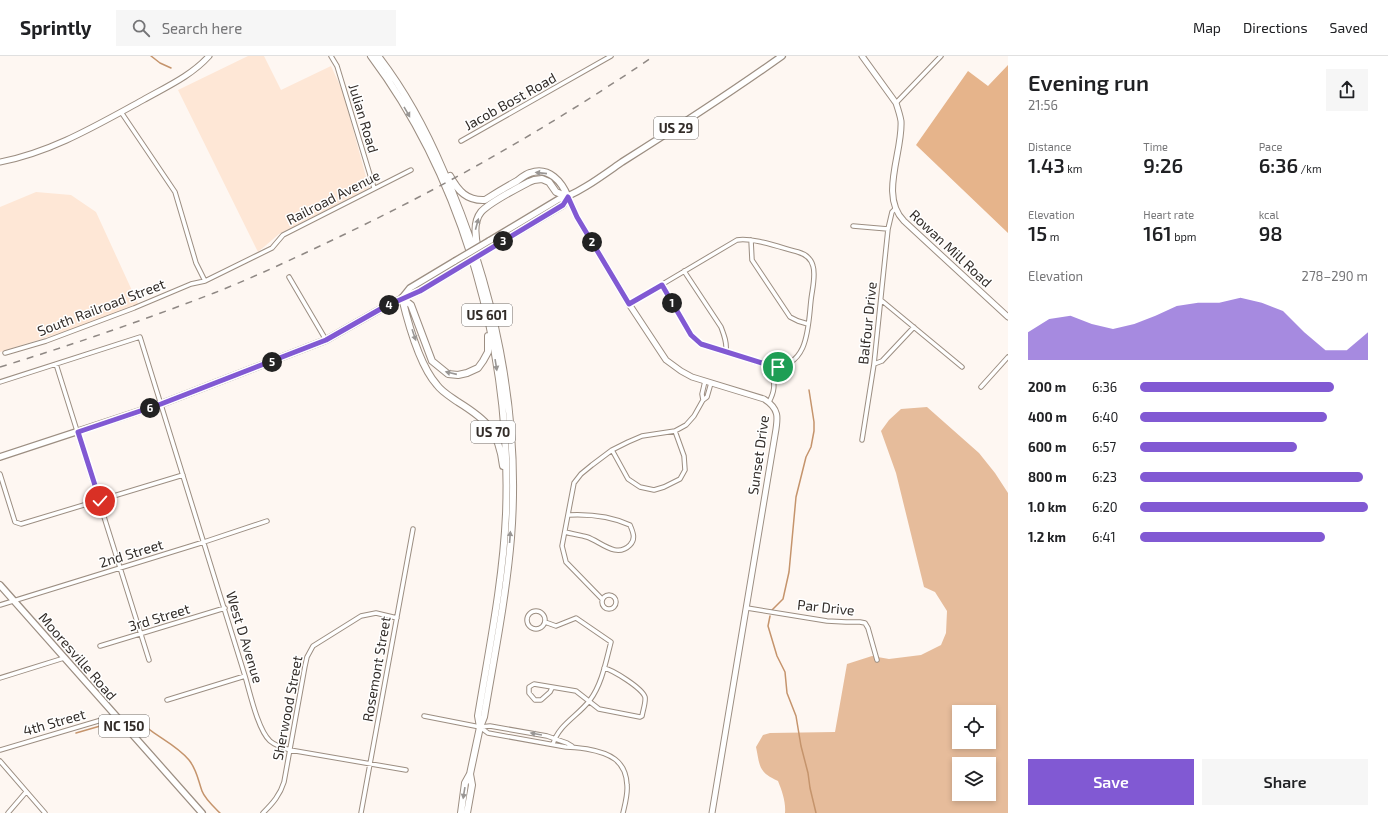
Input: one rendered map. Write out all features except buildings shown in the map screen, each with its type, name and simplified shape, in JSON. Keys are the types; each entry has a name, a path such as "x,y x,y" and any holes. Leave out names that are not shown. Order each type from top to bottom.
{"highway":[{"name":"US 601","path":"371,56 395,91 436,166 468,245 483,290"},
{"name":"US 601","path":"378,56 407,100 435,151 463,217 483,290 498,373 505,445 506,513 504,548 498,599"},
{"path":"420,122 437,150 456,187 468,197 477,200 485,200 530,173 540,172 556,178 568,197"},
{"name":"US 70","path":"461,813 465,782 470,774 480,727 484,716 507,576 511,537 512,505 512,465 508,408 502,360 483,290 484,272 476,242 475,232 481,213 489,206 534,180 542,179 549,182 556,192 568,197"},
{"path":"402,298 411,305 432,361 448,374 458,375 467,374 478,368 484,361 488,352 483,290"},
{"name":"US 70","path":"402,298 424,366 430,377 438,387 476,413 486,422 498,441 503,466 502,514 497,580 498,599 478,716 480,727"},
{"name":"US 70","path":"467,813 472,785 470,774"}],"main road":[{"name":"US 29","path":"402,298 410,288 559,199 568,197 716,102 782,56"},
{"name":"US 29","path":"0,457 161,404 326,340 402,298 420,291 563,205 568,197"},
{"name":"Mooresville Road","path":"0,585 202,813"}],"street":[{"path":"0,162 18,159 58,145 187,75 209,56"},
{"name":"Julian Road","path":"331,56 338,66 374,188"},
{"name":"Jacob Bost Road","path":"461,141 612,56"},
{"name":"Rowan Mill Road","path":"862,56 896,103 900,121 893,188 893,202 895,209 909,225 1008,317"},
{"path":"896,103 941,56"},
{"path":"121,112 175,192 196,262 205,281"},
{"name":"Railroad Avenue","path":"205,281 272,248 282,235 411,170"},
{"name":"Sunset Drive","path":"568,197 577,217 629,304 666,360 686,375 755,396 769,402 777,414 748,593 747,608 712,813"},
{"name":"Balfour Drive","path":"862,440 882,300 888,229 891,216 895,209"},
{"path":"853,226 888,229"},
{"path":"629,304 737,240 751,240 798,252 809,259 813,266 814,274 808,324 803,347 790,363 782,366 772,366 701,344 691,335 662,285"},
{"path":"751,240 752,260 790,316 808,324"},
{"path":"684,271 724,334 726,351"},
{"path":"289,277 326,340"},
{"name":"South Railroad Street","path":"5,353 46,341 134,308 191,284 205,281"},
{"path":"882,300 962,367"},
{"path":"874,364 882,361 914,327"},
{"name":"West D Avenue","path":"56,364 140,337 245,676 266,736 278,746 290,750 406,770"},
{"path":"981,387 1008,357"},
{"path":"0,382 56,364 149,660"},
{"path":"769,402 774,388 772,366"},
{"path":"703,400 702,394 705,381"},
{"path":"602,599 607,595 613,596 616,600 616,606 611,609 606,609 602,604 602,599 566,562 562,546 574,483 581,474 612,450 638,438 675,430 686,425 707,396 711,383"},
{"path":"612,450 628,479 640,487 654,490 664,488 680,479 685,470 684,456 675,430"},
{"path":"0,474 15,522 21,524 183,475"},
{"path":"565,532 588,537 608,548 613,549 626,549 632,542 634,534 630,525 620,520 600,516 569,515"},
{"name":"2nd Street","path":"0,605 267,521"},
{"name":"Rosemont Street","path":"361,813 413,529"},
{"name":"3rd Street","path":"100,646 225,608"},
{"name":"Par Drive","path":"747,608 827,621 860,622 865,624 868,628 876,660"},
{"path":"538,610 544,615 545,622 540,628 533,629 527,624 526,617 531,611 538,610"},
{"name":"Sherwood Street","path":"263,813 274,802 280,793 284,782 305,666 313,646 361,616 376,613 397,618"},
{"path":"545,622 556,626 576,618 611,642 598,686 590,701 567,722 552,744"},
{"path":"0,678 64,658"},
{"path":"552,688 550,692 538,701 531,696 528,690 529,687 534,684 576,691 599,709 640,717 642,716 645,699 641,691 619,674 604,668"},
{"path":"167,700 245,676"},
{"name":"4th Street","path":"0,750 115,716"},
{"path":"424,716 480,727 490,726 547,736 567,743 572,747"},
{"path":"480,727 488,733 602,752 609,755 619,763 624,773 627,785 623,813"},
{"path":"0,762 45,813"},
{"path":"8,813 26,792"}],"shaded area":[{"path":"248,56 264,56 281,90 331,66 343,92 369,188 279,234 258,252 178,90"},
{"path":"1008,65 1008,233 916,145 968,71 988,86"},
{"path":"36,192 71,195 96,212 140,308 0,352 0,207"},
{"path":"927,407 979,453 995,473 1008,493 1008,813 785,813 784,801 778,781 767,775 759,764 756,747 763,735 770,733 835,732 847,664 872,656 889,659 921,655 941,645 946,633 947,611 935,592 924,587 896,473 881,431 889,420 901,409"},
{"path":"114,721 125,733 111,738 104,724"}],"waterway":[{"path":"151,56 160,63 171,68"},
{"path":"772,610 783,599 789,572 796,497 806,457 811,447 814,431 809,390"},
{"path":"770,616 768,626 777,656 785,672 787,693 796,716 816,813"},
{"path":"135,717 148,729 176,748 189,760 196,771 203,794 220,813"},
{"path":"76,733 114,722"}],"railway":[{"path":"0,367 81,341 188,303 278,266 382,216 462,174 578,106 654,56"}],"route":[{"path":"100,501 78,432 161,404 245,373 326,340 384,307 420,291 563,205 568,197 577,217 629,304 662,285 691,335 701,344 778,367"}]}
